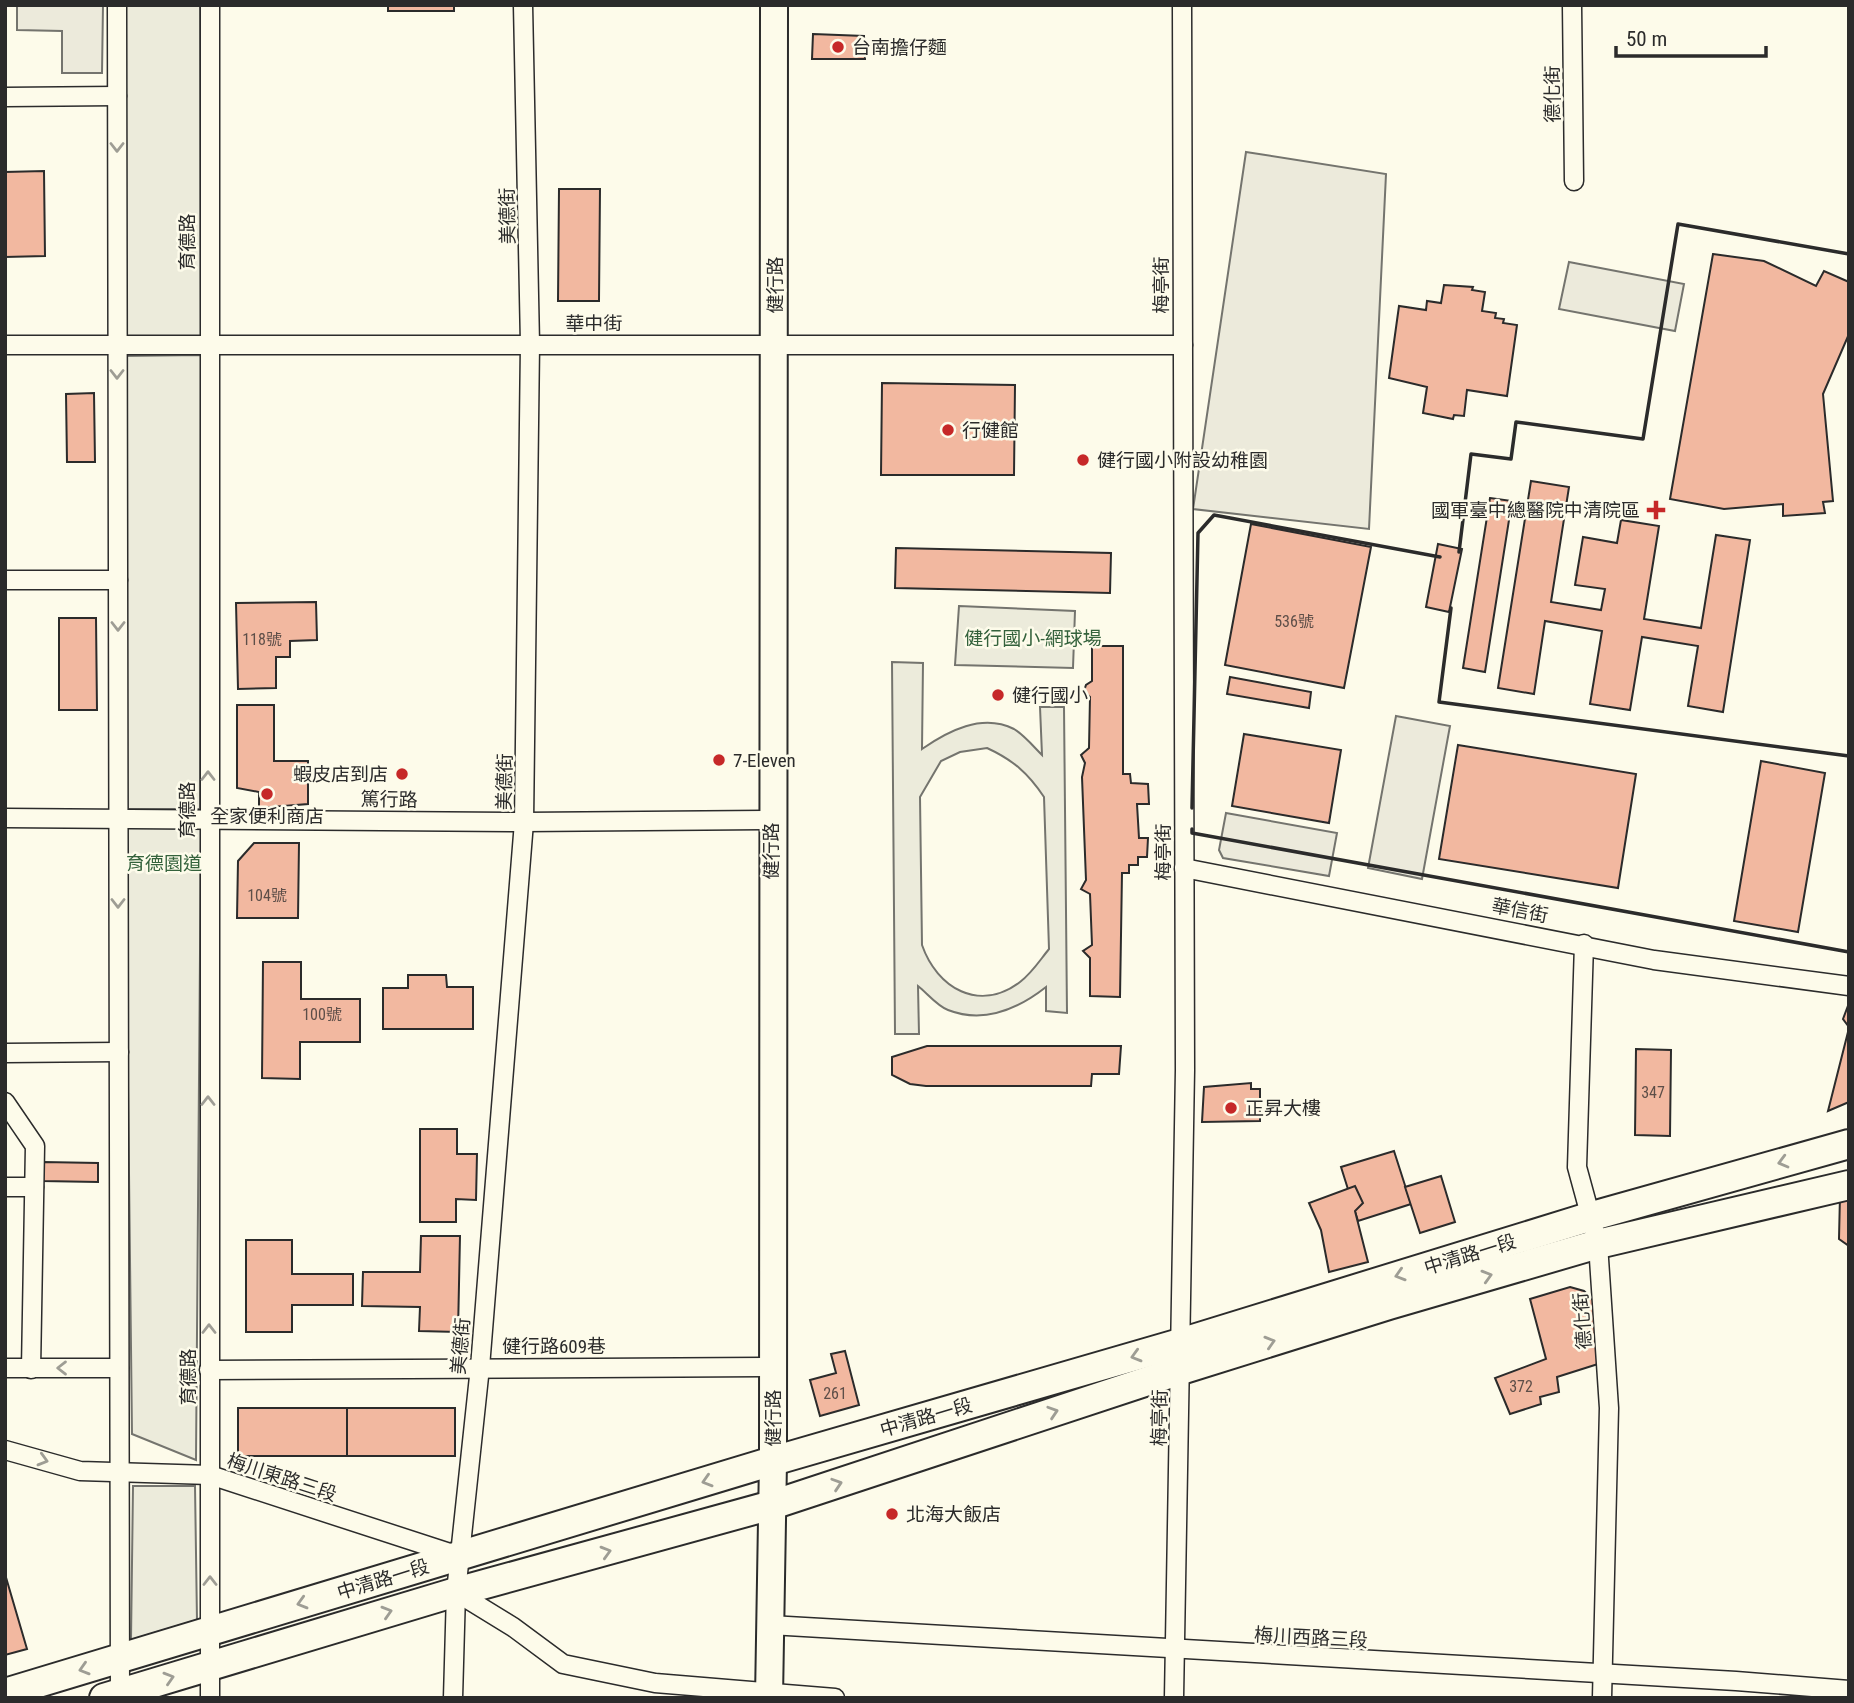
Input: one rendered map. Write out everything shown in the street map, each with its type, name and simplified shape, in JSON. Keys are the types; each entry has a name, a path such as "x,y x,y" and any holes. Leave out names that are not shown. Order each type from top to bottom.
{"main road":[{"name":"中清路一段","path":"115,1696 456,1592 772,1505 1180,1357 1589,1217 1849,1144"},
{"name":"中清路一段","path":"5,1693 773,1461 1180,1357 1598,1244 1849,1185"}],"street":[{"path":"115,1696 120,1658 117,5"},
{"name":"育德路","path":"210,5 210,1698"},
{"name":"美德街","path":"456,1592 480,1367 524,822 530,344 523,5"},
{"name":"健行路","path":"769,1695 773,1461 771,820 775,344 774,5"},
{"name":"梅亭街","path":"1174,1698 1185,1070 1182,5"},
{"name":"德化街","path":"1572,5 1574,181"},
{"path":"5,97 117,96"},
{"name":"華中街","path":"5,345 1183,345"},
{"path":"5,580 118,580"},
{"name":"篤行路","path":"5,818 208,817 524,822 771,820"},
{"name":"華信街","path":"1184,868 1584,944 1654,960 1849,986"},
{"name":"德化街","path":"1584,944 1577,1167 1598,1244 1609,1408 1602,1698"},
{"path":"5,1053 119,1052"},
{"path":"5,1102 35,1146 32,1369"},
{"path":"5,1187 34,1187"},
{"name":"健行路609巷","path":"209,1370 772,1367"},
{"path":"5,1368 119,1368"},
{"name":"梅川東路三段","path":"5,1450 80,1471 210,1475 459,1556"},
{"path":"453,1698 456,1592 513,1627 564,1664 655,1682 769,1695 835,1698"},
{"name":"梅川西路三段","path":"770,1625 1736,1681 1849,1690"}],"green space":[{"path":"123,5 200,5 201,338 124,339"},
{"name":"育德園道","path":"201,355 200,809 125,809 124,356"},
{"name":"健行國小-網球場","path":"959,606 1075,611 1073,668 955,665"},
{"path":"892,662 923,663 922,749 966,726 990,723 1014,729 1042,755 1040,707 1064,707 1067,1013 1046,1011 1046,987 1012,1008 987,1015 975,1015 961,1014 944,1008 918,986 919,1034 895,1034","holes":["987,748 1019,768 1044,797 1049,949 1020,982 1005,991 975,995 949,984 938,973 922,945 920,797 941,761 960,752"]},
{"name":"育德園道","path":"125,826 201,826 196,1460 132,1434"},
{"path":"133,1486 195,1486 197,1620 131,1640"}],"shaded area":[{"path":"17,5 103,5 102,73 62,73 62,31 17,30"},
{"path":"1246,152 1386,174 1369,529 1193,509"},
{"path":"1569,262 1684,284 1675,331 1559,309"},
{"path":"1396,716 1450,726 1422,879 1368,868"},
{"path":"1226,813 1337,833 1329,876 1223,858 1219,850"}],"building":[{"path":"388,5 454,5 454,11 388,11"},
{"name":"台南擔仔麵","path":"813,34 864,36 865,59 812,59"},
{"path":"44,171 45,256 5,257 5,172"},
{"path":"559,189 600,189 599,301 558,301"},
{"path":"1713,254 1764,261 1816,286 1824,271 1849,282 1849,334 1823,394 1833,501 1823,502 1825,513 1783,516 1783,504 1724,509 1670,499"},
{"path":"1444,285 1473,287 1472,290 1485,292 1482,311 1496,313 1495,318 1504,319 1503,323 1517,325 1507,396 1467,390 1464,416 1454,415 1453,419 1423,413 1427,387 1389,378 1399,306 1426,310 1427,301 1441,303"},
{"name":"行健館","path":"882,383 1015,385 1014,475 881,475"},
{"path":"94,393 95,462 67,462 66,394"},
{"path":"1531,481 1569,487 1551,602 1601,610 1605,589 1575,585 1583,537 1617,543 1621,520 1659,526 1644,619 1701,628 1716,535 1750,540 1723,712 1688,706 1698,646 1642,637 1630,710 1590,704 1602,631 1545,621 1534,694 1498,688"},
{"path":"1490,498 1512,501 1485,672 1463,668"},
{"path":"1251,524 1371,547 1344,688 1225,665"},
{"path":"1438,544 1462,549 1449,612 1426,607"},
{"path":"896,548 1111,553 1110,593 895,588"},
{"path":"316,602 317,640 290,641 290,657 276,657 276,688 238,689 236,603"},
{"path":"59,618 96,618 97,710 59,710"},
{"path":"1092,646 1123,646 1123,774 1130,774 1131,783 1148,784 1149,804 1137,804 1139,838 1148,838 1147,857 1138,857 1138,865 1129,865 1129,873 1122,873 1120,997 1090,996 1090,958 1083,951 1092,945 1090,894 1081,889 1086,880 1082,777 1085,763 1081,755 1089,748 1090,697 1084,691 1086,685 1092,681"},
{"path":"1230,677 1311,692 1309,708 1227,694"},
{"path":"237,705 274,705 274,761 308,761 308,804 259,808 259,792 237,788"},
{"path":"1244,734 1341,750 1329,823 1232,806"},
{"path":"1458,745 1636,774 1618,888 1439,859"},
{"path":"1761,761 1825,773 1798,932 1734,921"},
{"path":"254,843 299,843 298,918 237,918 238,861"},
{"path":"263,962 301,962 301,999 360,999 360,1042 300,1042 300,1079 262,1078"},
{"path":"408,975 446,975 447,987 473,987 473,1029 383,1029 383,988 408,988"},
{"path":"1849,1003 1849,1027 1843,1019"},
{"path":"1849,1028 1849,1102 1828,1111"},
{"path":"927,1046 1121,1046 1119,1074 1092,1074 1091,1086 926,1086 910,1084 892,1075 892,1057"},
{"path":"1636,1049 1671,1050 1670,1136 1635,1135"},
{"name":"正昇大樓","path":"1251,1083 1251,1089 1260,1089 1260,1121 1202,1122 1204,1087"},
{"path":"420,1129 457,1129 457,1154 477,1154 476,1200 456,1199 456,1222 420,1222"},
{"path":"1394,1151 1411,1204 1358,1221 1341,1167"},
{"path":"43,1162 98,1163 98,1182 42,1181"},
{"path":"1441,1176 1455,1222 1420,1233 1405,1187"},
{"path":"1355,1186 1363,1203 1355,1211 1368,1262 1329,1272 1321,1230 1309,1203"},
{"path":"1840,1195 1849,1195 1849,1246 1839,1239"},
{"path":"421,1236 460,1236 458,1332 419,1331 420,1307 362,1306 363,1272 420,1272"},
{"path":"246,1240 292,1240 292,1274 353,1274 353,1305 292,1305 292,1332 246,1332"},
{"path":"1570,1287 1584,1291 1594,1301 1599,1318 1595,1333 1598,1364 1557,1377 1559,1392 1540,1397 1541,1404 1510,1414 1495,1378 1546,1359 1530,1299"},
{"path":"845,1351 859,1405 820,1416 810,1380 836,1373 831,1354"},
{"path":"238,1408 347,1408 347,1456 238,1456"},
{"path":"347,1408 455,1408 455,1456 347,1456"},
{"path":"5,1574 27,1649 5,1655"}],"wall":[{"path":"1459,552 1471,454 1511,459 1516,422 1643,439 1678,224 1849,254"},
{"path":"1192,808 1198,533 1214,515 1440,557"},
{"path":"1451,608 1439,702 1849,756"},
{"path":"1192,829 1192,833 1849,952"}],"place":[{"name":"台南擔仔麵","path":"838,47"},
{"name":"行健館","path":"948,430"},
{"name":"健行國小附設幼稚園","path":"1083,460"},
{"name":"國軍臺中總醫院中清院區","path":"1656,510"},
{"name":"健行國小","path":"998,695"},
{"name":"7-Eleven","path":"719,760"},
{"name":"蝦皮店到店","path":"402,774"},
{"name":"全家便利商店","path":"267,794"},
{"name":"正昇大樓","path":"1231,1108"},
{"name":"北海大飯店","path":"892,1514"}]}
